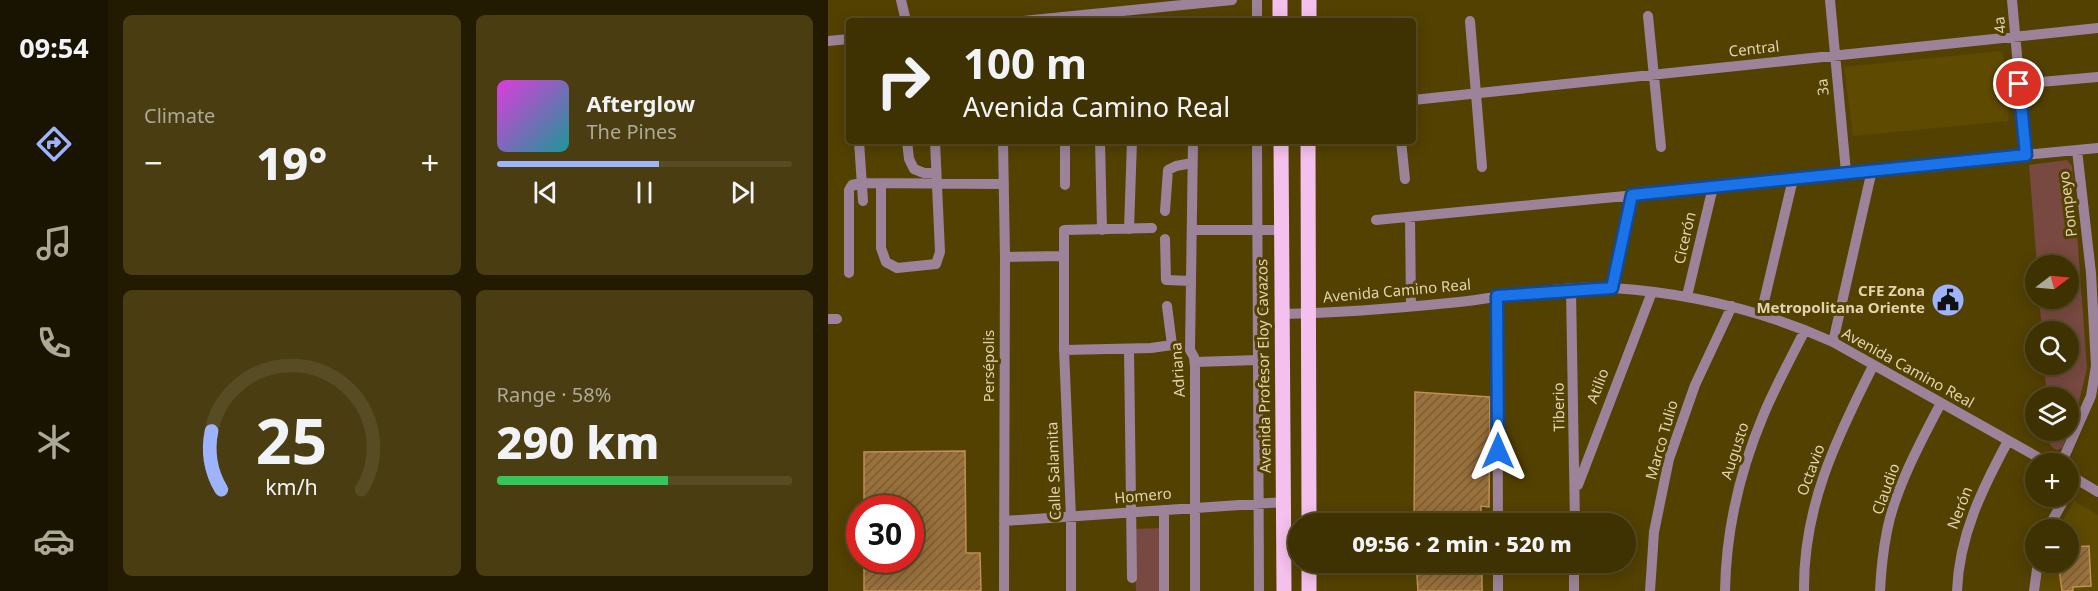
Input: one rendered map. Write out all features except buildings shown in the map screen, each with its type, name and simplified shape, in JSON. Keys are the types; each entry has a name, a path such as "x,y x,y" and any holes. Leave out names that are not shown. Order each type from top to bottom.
{"main road":[{"path":"1280,0 1280,18"},
{"path":"1309,0 1309,18"},
{"name":"Avenida Profesor Eloy Cavazos","path":"1281,144 1284,591"},
{"path":"1308,144 1309,513"},
{"path":"1309,573 1309,591"}],"street":[{"path":"901,0 905,18"},
{"path":"1053,18 1232,0"},
{"path":"1257,0 1257,18"},
{"name":"3a","path":"1830,0 1846,172"},
{"name":"4a","path":"2012,0 2026,155"},
{"path":"1648,16 1661,147"},
{"path":"1470,21 1482,167"},
{"name":"Central","path":"1416,100 2098,28"},
{"path":"828,41 846,39"},
{"path":"2019,84 2098,77"},
{"path":"859,144 863,201"},
{"path":"907,144 909,159 914,169 937,178"},
{"path":"881,184 881,248 886,262 897,268 929,266 938,262 940,252 935,144"},
{"name":"Persépolis","path":"1003,144 1004,591"},
{"path":"1065,144 1065,186"},
{"path":"1100,144 1102,230 1152,228"},
{"path":"1129,229 1132,144"},
{"name":"Adriana","path":"1193,144 1190,350 1195,362 1195,591"},
{"path":"1257,144 1259,591"},
{"path":"1401,144 1405,179"},
{"path":"1376,220 2098,148"},
{"name":"Pompeyo","path":"2066,453 2091,396 2096,366 2097,331 2077,150"},
{"path":"1165,211 1168,170 1192,163"},
{"path":"1833,342 1872,170"},
{"path":"849,273 849,190 852,185 937,178 1004,184"},
{"path":"1761,314 1793,178"},
{"name":"Cicerón","path":"1687,296 1713,187"},
{"path":"1612,288 1632,195"},
{"path":"1410,216 1411,306"},
{"name":"Calle Salamita","path":"1071,591 1064,230 1102,230"},
{"path":"1192,230 1281,230"},
{"path":"1165,239 1166,280 1191,281"},
{"path":"1005,257 1064,256"},
{"name":"Avenida Camino Real","path":"1282,314 1411,306 1497,296 1612,288 1687,296 1761,314 1833,342 2030,453"},
{"name":"Tiberio","path":"1571,290 1575,513"},
{"name":"Atilio","path":"1575,492 1652,292"},
{"path":"1497,296 1498,513"},
{"path":"1167,306 1172,345 1178,350 1190,350"},
{"name":"Marco Tulio","path":"1650,591 1654,532 1670,459 1695,385 1732,306"},
{"name":"Augusto","path":"1725,591 1726,566 1739,486 1762,417 1805,330"},
{"path":"1065,350 1129,349 1172,345"},
{"path":"1129,349 1132,578"},
{"path":"1195,362 1258,360"},
{"name":"Octavio","path":"1804,591 1803,564 1812,510 1818,490 1851,409 1874,366"},
{"name":"Claudio","path":"1880,591 1887,530 1896,501 1916,450 1941,403"},
{"name":"Nerón","path":"1957,591 1963,543 1975,506 2008,441"},
{"path":"2079,481 2098,492"},
{"name":"Homero","path":"1004,521 1284,502"},
{"path":"1164,510 1164,591"},
{"path":"1498,573 1498,591"},
{"path":"1574,573 1574,591"},
{"path":"2034,591 2036,573"}],"shaded area":[{"path":"2000,51 2003,54 2009,121 1853,136 1844,67"},
{"path":"2067,160 2072,166 2079,255 2036,255 2029,165"},
{"path":"2079,260 2087,368 2079,402 2079,387 2046,387 2045,375 2079,375 2079,321 2041,321 2040,309 2079,309"},
{"path":"2049,441 2065,441 2062,448 2057,450"},
{"path":"2079,504 2098,515 2098,591 2039,591 2042,573 2079,573 2079,519 2064,519 2071,507 2079,507"},
{"path":"1161,528 1163,591 1136,591 1133,529"}],"place":[{"name":"CFE Zona Metropolitana Oriente","path":"1948,300"}],"route":[{"path":"1498,451 1497,296 1612,288 1632,195 2026,155 2019,84"}]}
